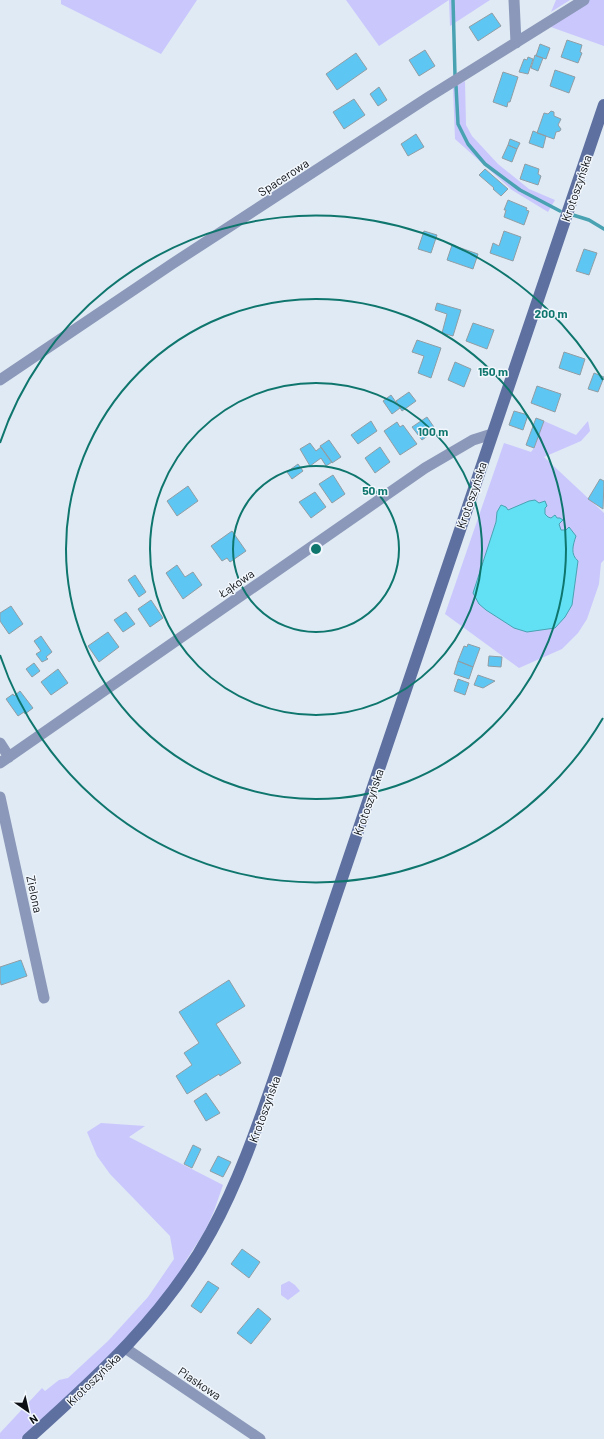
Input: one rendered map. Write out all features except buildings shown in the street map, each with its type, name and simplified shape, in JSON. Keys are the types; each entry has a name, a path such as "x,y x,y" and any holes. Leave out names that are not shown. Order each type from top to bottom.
{"street":[{"path":"514,0 516,43"},
{"name":"Spacerowa","path":"0,380 172,264 428,98 584,0"},
{"name":"Krotoszyńska","path":"28,1439 125,1348 178,1285 211,1233 240,1173 278,1070 604,105"},
{"name":"Łąkowa","path":"4,760 425,468 473,440 492,434"},
{"path":"0,743 4,760"},
{"name":"Zielona","path":"0,797 44,998"},
{"name":"Piaskowa","path":"125,1348 260,1439"}],"shaded area":[{"path":"61,0 197,0 161,54 61,4"},
{"path":"346,0 449,0 379,46"},
{"path":"449,0 490,0 450,26"},
{"path":"556,0 570,0 551,12"},
{"path":"588,0 604,0 604,46 548,26"},
{"path":"465,81 466,125 472,136 498,164 529,189 555,200 548,212 512,190 455,139 453,88"},
{"path":"544,421 576,435 588,421 590,431 581,441 544,457 604,513 604,560 601,563 599,584 587,619 578,633 562,649 519,668 445,614 504,443 531,452 534,448","holes":["501,505 506,507 508,510 545,508 545,514 548,517 551,518 555,515 561,530 566,530 569,527 574,557 578,561 572,605 500,618 486,610 476,583 496,522 497,512"]},
{"path":"535,500 539,503 545,501 547,506 545,508 545,514 551,518 555,515 557,518 563,520 559,524 561,530 566,530 569,527 576,536 573,552 578,561 572,605 565,617 555,628 527,632 514,628 486,610 479,604 473,593 496,522 497,512 501,505 506,507 508,510"},
{"path":"101,1123 145,1126 129,1137 223,1185 205,1231 185,1262 184,1268 159,1301 102,1365 21,1439 0,1439 0,1433 42,1388 45,1391 59,1380 68,1378 108,1341 148,1297 174,1259 170,1236 110,1174 97,1156 87,1132"},
{"path":"289,1281 300,1291 288,1300 281,1295 281,1285"}],"waterway":[{"path":"453,0 455,75"},
{"path":"456,86 458,124 468,144 485,164 520,190 560,211"},
{"path":"573,215 589,220 604,229"}]}
